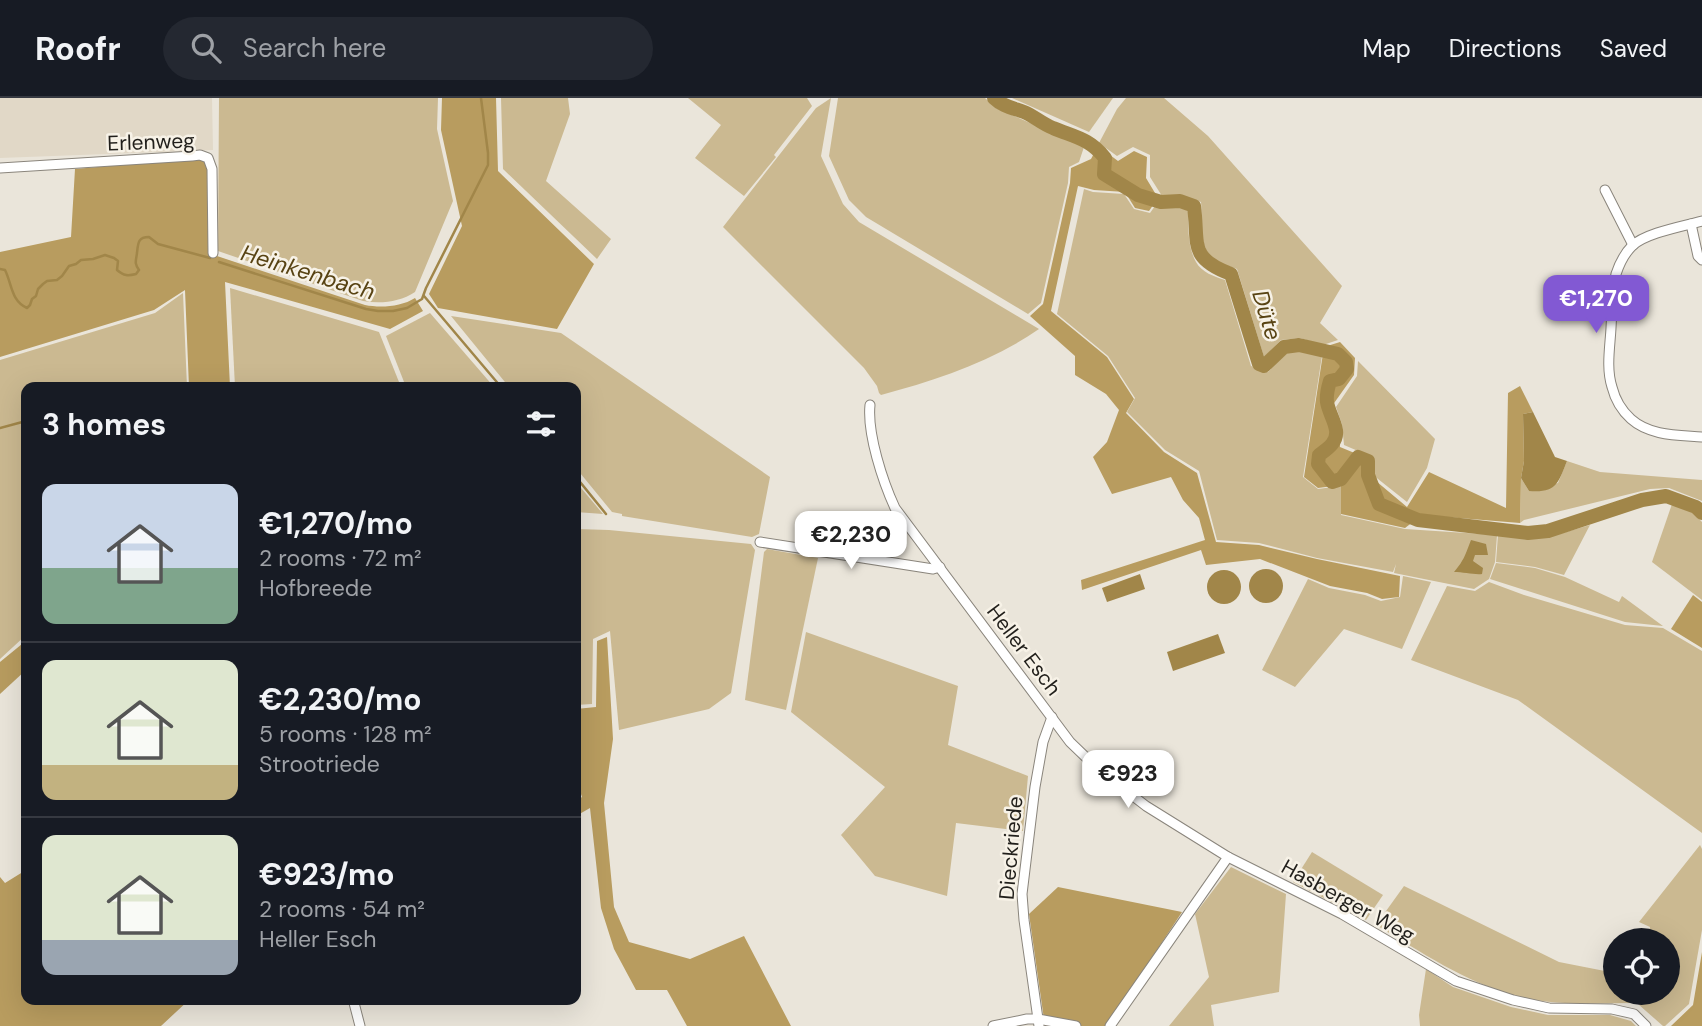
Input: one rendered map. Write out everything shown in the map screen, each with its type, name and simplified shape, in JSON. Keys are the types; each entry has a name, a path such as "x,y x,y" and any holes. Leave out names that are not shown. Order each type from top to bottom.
{"street":[{"name":"Erlenweg","path":"0,168 200,155 208,158 212,169 214,253"},
{"path":"1605,190 1633,245"},
{"path":"1702,221 1671,229 1633,245 1623,258 1616,273 1613,294 1609,366 1611,385 1618,404 1630,419 1661,434 1702,437"},
{"path":"1691,224 1698,256 1702,260"},
{"name":"Heller Esch","path":"870,405 869,423 884,483 895,508 1070,742 1098,769 1146,806 1228,857"},
{"path":"760,542 933,569 940,567"},
{"name":"Dieckriede","path":"1039,1023 1022,894 1042,742 1052,717"},
{"path":"1110,1026 1228,857"},
{"name":"Hasberger Weg","path":"1228,857 1342,914 1456,981 1513,1000 1549,1008 1612,1009 1634,1014 1646,1026"},
{"path":"355,1005 360,1026"},
{"path":"993,1026 1027,1019 1039,1023 1076,1026"}],"shaded area":[{"path":"0,98 212,98 213,150 0,158"},
{"path":"219,98 438,98 437,129 453,201 415,292 390,301 363,301 218,251"},
{"path":"442,98 496,98 498,171 594,264 557,329 438,308 429,294 462,226 441,130"},
{"path":"501,98 568,98 570,114 546,181 611,239 597,259 503,169"},
{"path":"688,98 807,98 812,106 744,196 695,158 721,125"},
{"path":"831,98 821,156 843,204 859,222 1039,329 1002,351 963,369 881,395 864,368 723,227 816,108"},
{"path":"838,98 985,98 996,108 1084,147 1079,162 1069,167 1068,183 1041,303 1028,314 866,217 849,200 829,156"},
{"path":"1012,98 1113,98 1089,132"},
{"path":"1126,98 1164,98 1208,136 1342,286 1320,323 1338,340 1323,345 1300,338 1281,340 1264,357 1237,269 1216,261 1210,256 1203,242 1201,202 1180,195 1162,196 1150,177 1150,155 1133,147 1117,156 1099,143"},
{"path":"1098,146 1118,161 1134,151 1147,157 1146,178 1158,198 1149,211 1135,208 1125,192 1078,186 1051,311 1107,357 1134,399 1126,413 1164,452 1197,473 1216,542 1259,545 1400,576 1399,597 1382,599 1367,593 1330,586 1260,559 1206,565 1201,550 1082,590 1081,580 1205,540 1199,518 1183,500 1171,477 1112,494 1093,457 1107,442 1119,410 1106,394 1075,375 1075,356 1030,316 1043,304 1071,168 1091,159"},
{"path":"200,158 206,162 209,170 211,254 365,305 390,306 415,298 423,311 390,329 225,282 230,382 189,382 185,290 154,310 0,357 0,252 71,237 75,169"},
{"path":"1084,189 1124,194 1134,209 1150,213 1155,206 1178,205 1188,211 1193,256 1198,266 1225,280 1251,366 1268,372 1287,354 1296,350 1322,356 1303,477 1318,489 1341,486 1341,515 1405,529 1497,535 1495,562 1489,579 1474,589 1394,573 1396,564 1393,572 1317,558 1259,543 1217,540 1199,471 1165,450 1127,412 1135,398 1108,356 1057,314"},
{"path":"230,288 379,332 399,382 235,382"},
{"path":"183,293 187,382 21,382 21,640 0,659 0,360 155,313"},
{"path":"430,313 490,382 404,382 386,336"},
{"path":"451,316 561,333 770,477 759,534 752,537 622,516 612,512 581,474 581,382 505,382"},
{"path":"1340,342 1355,358 1354,375 1332,406 1339,425 1340,447 1369,459 1370,476 1407,507 1429,472 1506,508 1508,393 1520,386 1533,412 1523,414 1524,461 1520,523 1422,515 1405,528 1341,514 1341,485 1318,488 1304,477 1324,347"},
{"path":"1358,361 1435,439 1427,468 1407,502 1373,475 1372,457 1344,445 1342,424 1336,407 1357,376"},
{"path":"1533,412 1555,457 1567,461 1555,485 1538,491 1529,491 1521,478 1524,461 1523,414"},
{"path":"1567,461 1600,472 1702,480 1702,501 1669,488 1650,489 1520,523 1521,478 1529,491 1558,483"},
{"path":"581,488 603,514 581,512"},
{"path":"1672,504 1692,512 1702,522 1702,600 1652,562"},
{"path":"1590,525 1564,575 1535,567 1496,562 1498,535 1528,539 1549,537"},
{"path":"581,529 751,544 755,550 731,693 709,709 619,730 610,631 593,639 592,704 581,705"},
{"path":"1471,540 1486,544 1488,555 1475,555 1473,561 1483,568 1482,574 1454,572 1463,560"},
{"path":"767,549 818,558 786,710 745,700 764,552"},
{"path":"1496,563 1535,568 1565,577 1619,602 1622,596 1663,626 1625,622 1490,579"},
{"path":"1266,569 1278,574 1283,586 1278,598 1266,603 1254,598 1249,586 1254,574"},
{"path":"1224,570 1236,575 1241,587 1236,599 1224,604 1212,599 1207,587 1212,575"},
{"path":"1140,574 1145,589 1107,602 1102,588"},
{"path":"1403,576 1431,582 1402,649 1344,629 1295,687 1262,670 1308,579 1329,588 1381,601 1400,597"},
{"path":"1489,582 1625,625 1663,628 1702,651 1702,833 1518,700 1411,660 1447,586 1475,591"},
{"path":"1693,595 1702,602 1702,648 1671,629"},
{"path":"806,632 958,686 948,745 1028,776 1023,831 956,823 947,896 875,876 841,835 885,787 791,712"},
{"path":"1218,634 1225,653 1173,671 1167,652"},
{"path":"607,637 613,739 604,803 614,907 629,942 690,959 744,936 791,1026 687,1026 667,990 636,990 614,949 601,908 590,808 581,813 581,708 596,707 597,641"},
{"path":"21,645 21,675 0,694 0,662"},
{"path":"1700,845 1702,930 1689,1004 1665,1026 1639,1005 1680,1005 1680,928 1650,928 1639,922"},
{"path":"1312,852 1383,895 1366,920 1293,882"},
{"path":"1231,867 1286,894 1279,992 1211,1005 1214,1026 1169,1026 1209,977 1195,914"},
{"path":"21,873 21,1005 184,1005 161,1026 0,1026 0,877 5,883"},
{"path":"1404,886 1559,962 1603,971 1603,1003 1545,1001 1497,990 1461,975 1376,925"},
{"path":"1058,887 1182,912 1107,1026 1045,1026 1029,914"},
{"path":"1702,952 1702,1026 1671,1026 1693,1005"},
{"path":"1426,969 1453,987 1511,1007 1548,1015 1610,1015 1631,1021 1636,1026 1420,1026 1419,1015"}],"waterway":[{"name":"Heinkenbach","path":"219,262 366,309 393,311 407,308 422,299 488,165 481,98"},
{"name":"Düte","path":"994,98 1093,146 1105,158 1104,174 1138,195 1161,202 1180,201 1194,206 1198,248 1208,262 1231,274 1259,364 1264,366 1284,347 1299,345 1338,354 1346,362 1347,369 1339,379 1330,381 1327,394 1328,407 1336,429 1335,439 1319,455 1318,464 1332,482 1341,479 1358,457 1368,461 1368,475 1379,504 1418,520 1528,533 1548,531 1642,500 1666,496 1696,507 1702,513"},
{"name":"Heinkenbach","path":"0,269 5,270 18,301 27,308 43,284 57,280 69,266 81,260 105,255 118,261 117,270 128,275 136,274 139,270 136,266 138,244 145,237 158,244 210,258"},
{"path":"424,296 497,382"},
{"path":"0,428 21,422"},
{"path":"581,483 606,514"}]}
